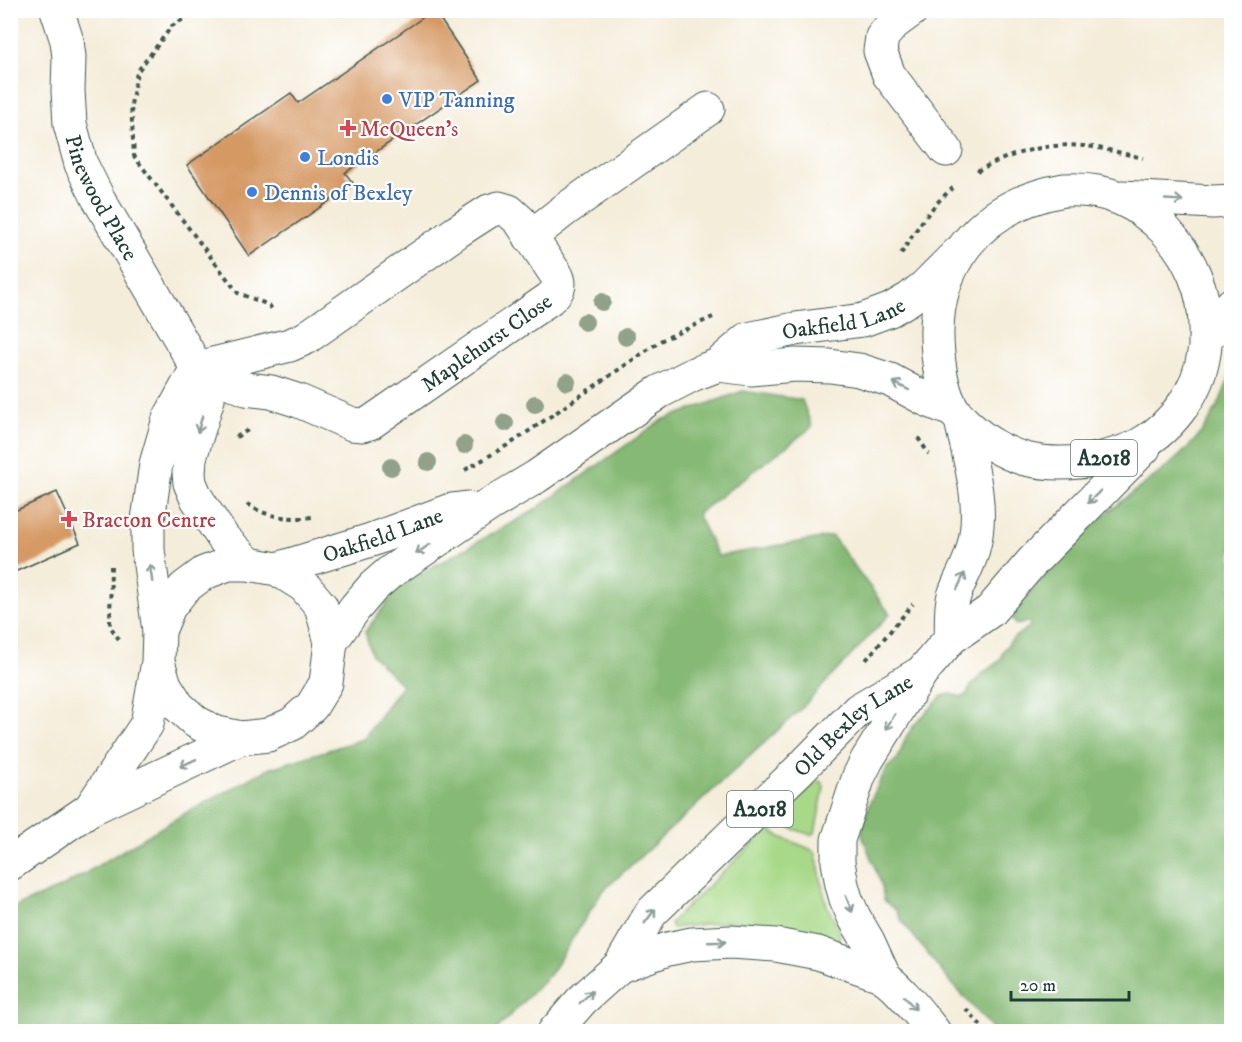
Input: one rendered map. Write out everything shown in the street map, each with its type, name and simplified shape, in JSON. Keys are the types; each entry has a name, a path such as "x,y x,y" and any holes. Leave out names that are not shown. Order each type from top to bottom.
{"street":[{"name":"Pinewood Place","path":"57,10 67,41 69,57 69,124 81,164 98,198 197,368 207,399 190,458 190,483 200,504 224,539 263,566"},
{"path":"912,10 893,24 882,37 880,51 889,75 946,150"},
{"path":"530,237 708,109"},
{"name":"A2018","path":"951,638 953,598 973,549 977,524 975,488 957,416 946,395 939,365 937,318 945,284 958,253 986,223 1008,209 1052,192 1076,190 1094,191 1117,197 1232,201"},
{"name":"A2018","path":"957,416 983,439 1007,452 1032,460 1060,464 1095,460 1142,444 1165,426 1184,403 1198,377 1203,361 1205,340 1201,293 1194,274 1180,249 1160,225 1144,212 1117,197"},
{"name":"Maplehurst Close","path":"494,209 505,210 520,221 557,276 560,285 558,291 549,299 367,425 352,424 287,396 246,389 197,368 306,338 458,231 494,209"},
{"name":"Oakfield Lane","path":"332,642 355,608 389,573 489,505 536,477 659,392 694,374 718,365 748,339 795,329 863,320 890,310 925,286 958,253"},
{"name":"A2018","path":"1205,340 1232,304"},
{"name":"Oakfield Lane","path":"718,365 751,369 795,365 830,366 859,370 890,380 957,416"},
{"path":"159,646 148,550 149,509 156,464 169,419 197,368"},
{"name":"Old Bexley Lane","path":"884,976 846,899 837,846 854,788 867,760 921,673 951,638 990,611 1039,554 1165,426"},
{"name":"Oakfield Lane","path":"90,809 147,724 159,646 169,608 184,588 204,573 228,564 263,566 371,540 451,510 489,505"},
{"name":"Oakfield Lane","path":"159,646 165,685 178,706 196,722 217,734 241,738 268,735 292,724 312,706 326,683 332,642 321,606 304,586 263,566"},
{"name":"Old Bexley Lane","path":"620,966 651,913 858,710 921,673"},
{"name":"Oakfield Lane","path":"10,864 90,809 241,738"},
{"path":"554,1032 582,1000 620,966 668,949 692,944 731,942 776,945 818,953 884,976 934,1032"}],"path":[{"path":"912,431 933,460"},
{"path":"862,665 918,597"}],"green space":[{"path":"1231,373 1231,1031 995,1031 946,977 901,920 896,910 884,900 881,883 862,832 871,800 887,768 898,758 906,737 914,725 942,696 951,694 962,697 967,694 982,674 1000,660 1010,642 1030,626 1028,622 1017,625 1013,620 1013,613 1082,536 1107,513 1182,454 1193,442 1212,417"},
{"path":"743,391 802,400 812,427 697,514 718,556 832,536 890,614 800,710 602,892 550,974 495,1031 11,1031 10,909 64,886 182,815 268,769 363,739 402,685 372,655 365,632 401,584 530,513 662,420"},
{"path":"818,781 822,782 824,787 815,833 811,835 788,827 778,819"},
{"path":"769,828 779,836 815,852 822,887 828,908 838,928 839,939 835,940 780,924 724,922 672,928 670,923"}],"building":[{"path":"434,10 481,80 345,173 354,184 249,256 187,165 291,93 298,103"},
{"path":"57,492 80,543 10,574 10,513"}],"place":[{"name":"VIP Tanning","path":"387,99"},
{"name":"McQueen's","path":"348,128"},
{"name":"Londis","path":"305,157"},
{"name":"Dennis of Bexley","path":"252,192"},
{"name":"Bracton Centre","path":"69,519"}]}
